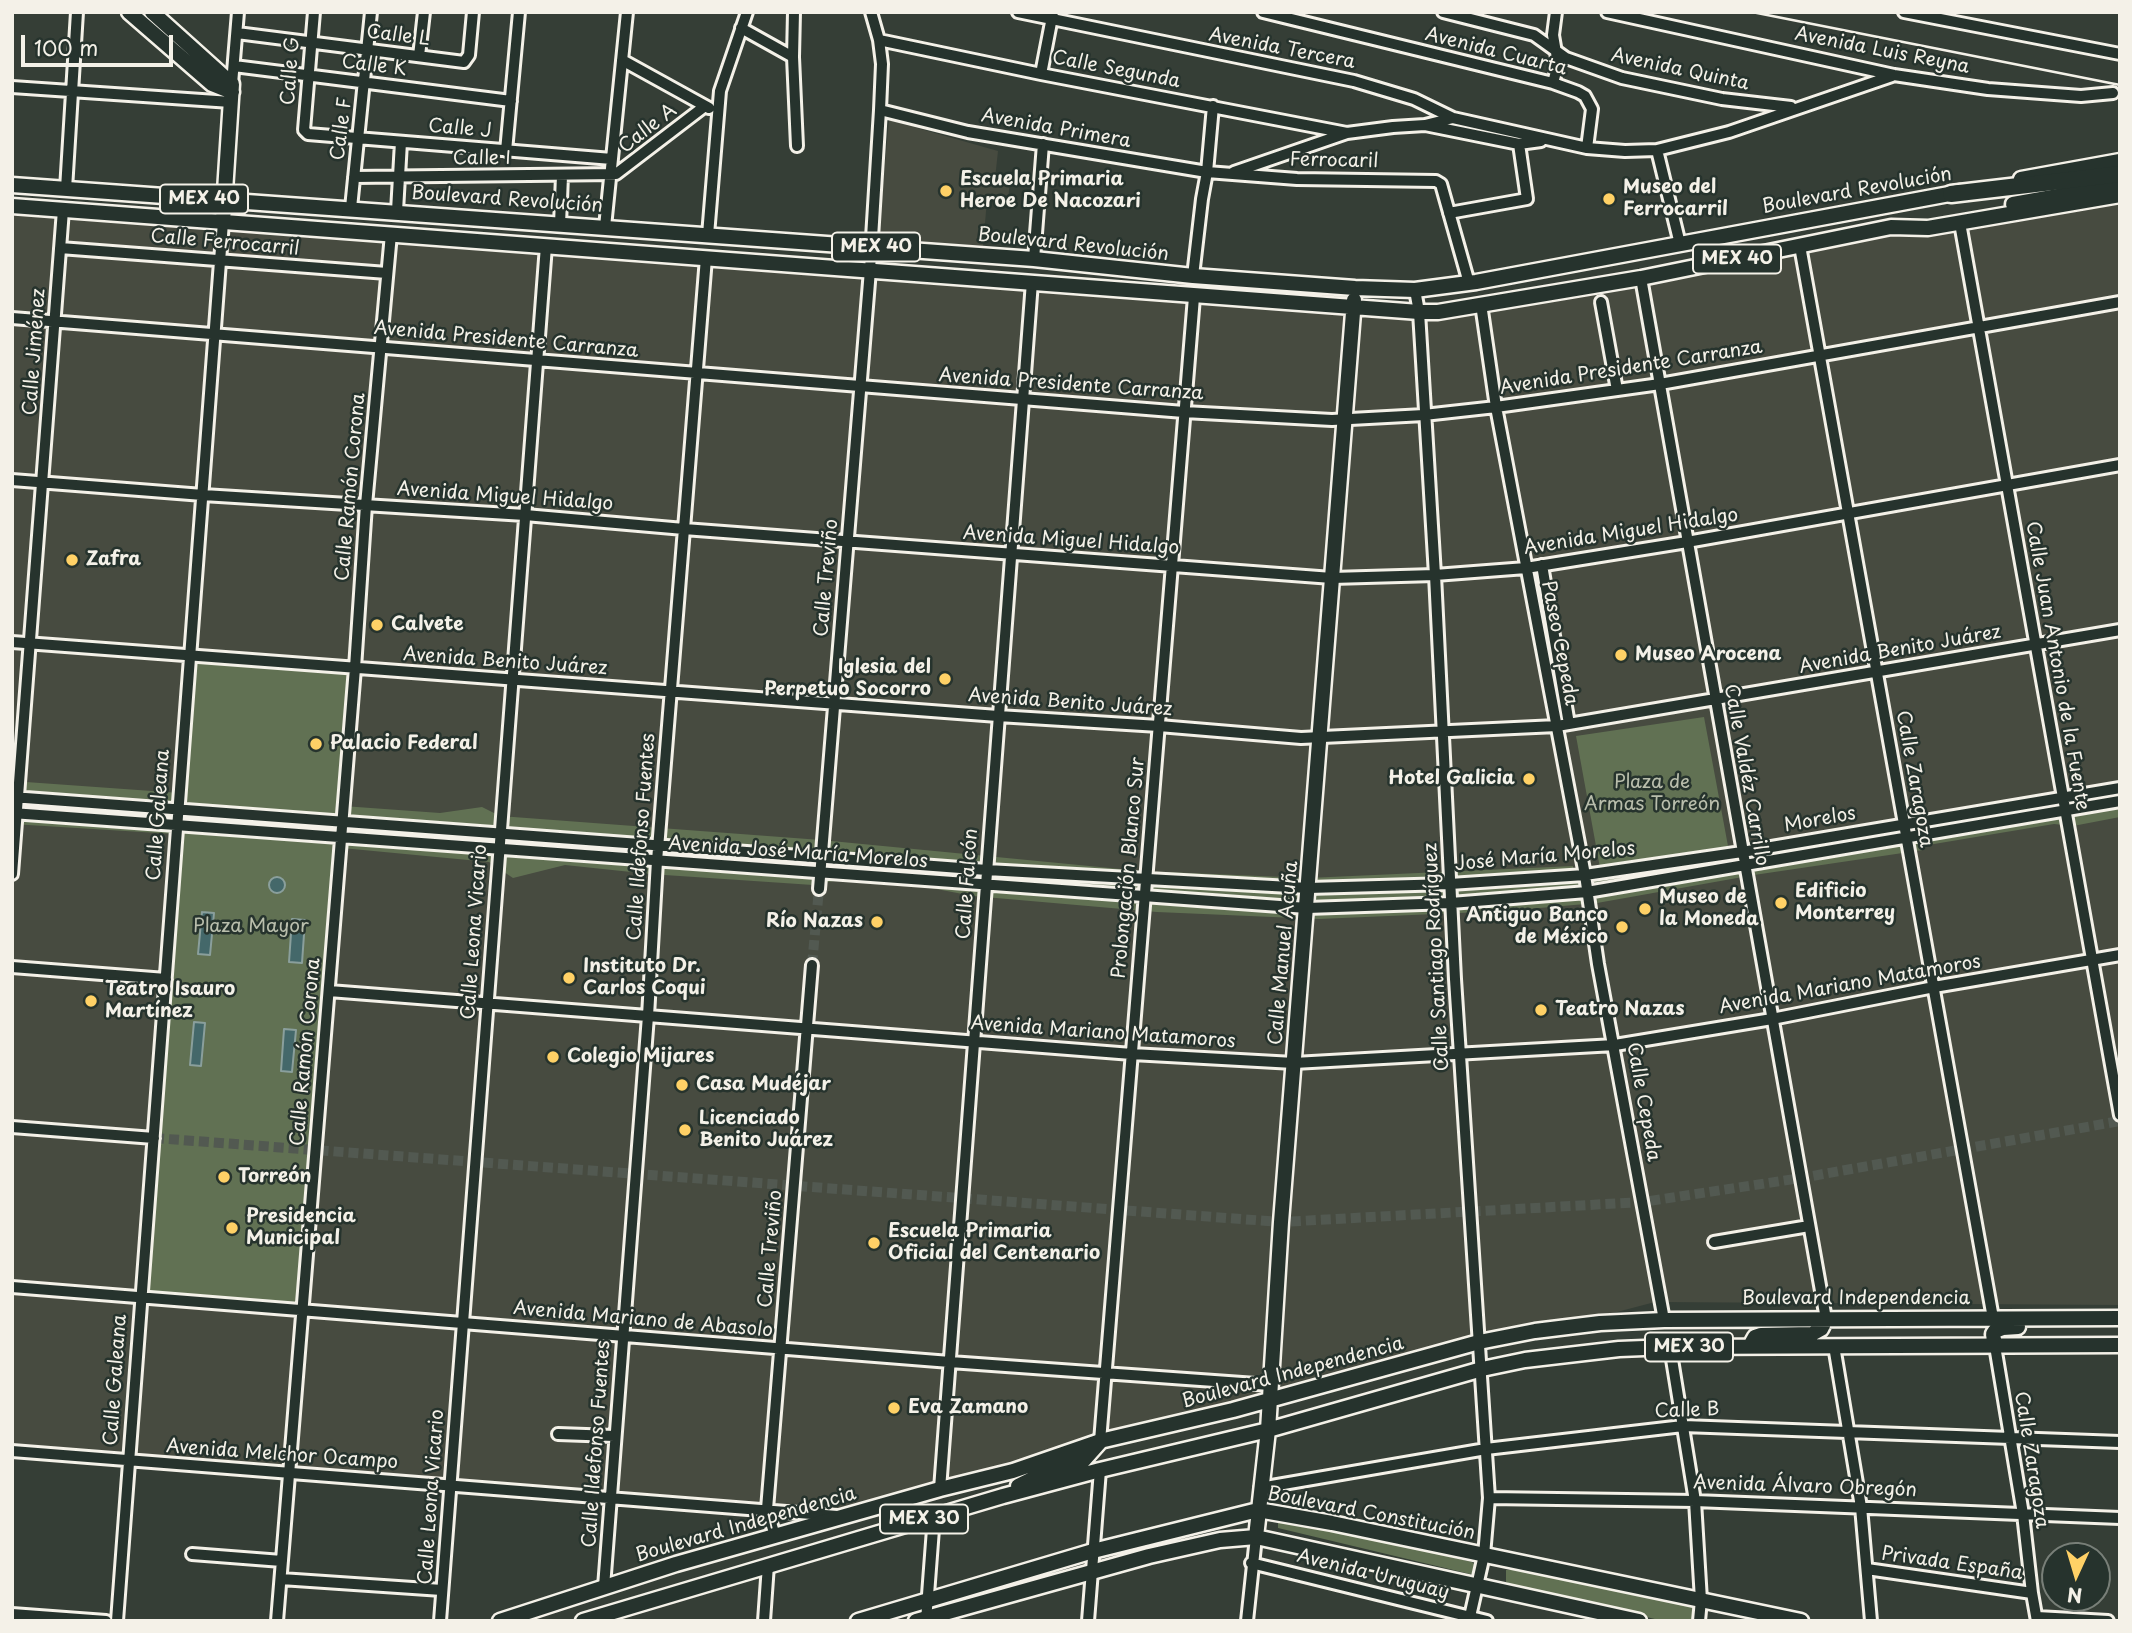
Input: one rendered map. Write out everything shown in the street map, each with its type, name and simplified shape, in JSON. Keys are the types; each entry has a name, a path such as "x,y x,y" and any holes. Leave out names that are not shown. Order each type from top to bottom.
{"highway":[{"name":"MEX 40","path":"1951,194 2120,174"}],"main road":[{"path":"130,12 212,84 232,92"},
{"path":"152,12 232,92"},
{"name":"Calle Galeana","path":"223,222 232,92"},
{"name":"Boulevard Revolución","path":"12,185 708,234 1034,259 1193,276 1415,290 1469,283 2120,161"},
{"path":"1891,227 2120,185"},
{"name":"MEX 40","path":"12,206 1419,312 1641,278 1891,227 1928,228 2120,195"},
{"name":"Calle Manuel Acuña","path":"1255,1537 1268,1430 1355,288"},
{"path":"1995,1346 1993,1334 1999,1329 2047,1326 2059,1318"},
{"name":"Boulevard Independencia","path":"500,1621 775,1536 1013,1471 1100,1441 1270,1392 1479,1342 1600,1322 2120,1318"},
{"path":"1750,1346 1755,1337 1761,1335 1812,1334 1821,1329 1826,1319"},
{"name":"MEX 30","path":"583,1621 602,1618 768,1565 1003,1496 1268,1430 1482,1369 1564,1354 1670,1347 2120,1345"},
{"path":"1003,1496 1034,1478 1083,1461 1100,1441"},
{"name":"Boulevard Constitución","path":"858,1621 1093,1551 1258,1510 1801,1621"},
{"path":"923,1620 1150,1556 1220,1540 1255,1537 1639,1621"}],"street":[{"path":"66,189 77,12"},
{"name":"Calle Galeana","path":"232,92 238,12"},
{"name":"Calle G","path":"306,133 314,12"},
{"name":"Calle F","path":"351,208 371,12"},
{"path":"419,56 424,12"},
{"name":"Calle L","path":"237,33 464,62 469,55 473,12"},
{"path":"506,151 519,12"},
{"path":"605,227 627,12"},
{"path":"625,35 637,12"},
{"path":"708,234 716,112 720,90 747,12"},
{"path":"794,12 797,146"},
{"name":"Calle Treviño","path":"818,889 870,270 880,110 882,64 871,12"},
{"name":"Avenida Tercera","path":"1018,12 1053,16 1354,81 1414,99 1453,118"},
{"name":"Avenida Cuarta","path":"1263,12 1553,83 1585,96 1592,109 1587,148"},
{"name":"Avenida Quinta","path":"1443,12 1534,35 1566,58 1595,70 1652,86 1722,99 1797,107"},
{"path":"1553,83 1558,64 1553,35 1556,12"},
{"name":"Avenida Luis Reyna","path":"1607,12 1894,75 1988,89 2081,96 2113,93"},
{"path":"1904,12 2120,54"},
{"path":"1041,74 1053,16"},
{"path":"741,28 793,57"},
{"name":"Calle Segunda","path":"879,40 1347,133"},
{"path":"622,61 716,112"},
{"name":"Calle K","path":"234,66 510,101"},
{"path":"1228,174 1347,133 1425,125 1453,118 1587,148 1657,150 1729,132 1894,75"},
{"path":"12,87 72,91 232,92"},
{"name":"Calle A","path":"611,174 616,174 632,164 705,106"},
{"path":"1193,276 1213,106"},
{"name":"Avenida Primera","path":"880,110 968,132 1228,174"},
{"path":"1425,125 1520,144 1548,141"},
{"name":"Calle J","path":"306,133 612,159"},
{"path":"397,211 401,142"},
{"path":"1034,259 1042,144"},
{"path":"1469,283 1449,213 1527,199 1520,144"},
{"path":"1657,150 1680,244"},
{"path":"1276,177 1279,157"},
{"name":"Calle I","path":"354,177 611,174"},
{"name":"Ferrocaril","path":"1228,174 1439,182 1449,213"},
{"path":"560,223 562,176"},
{"name":"Calle Jiménez","path":"12,874 15,797 43,482 62,210"},
{"name":"Calle Galeana","path":"117,1621 223,222"},
{"name":"Calle Juan Antonio de la Fuente","path":"1960,223 2120,1115"},
{"name":"Calle Ramón Corona","path":"277,1621 366,505 391,234"},
{"name":"Calle Leona Vicario","path":"440,1621 546,246"},
{"name":"Calle Zaragoza","path":"1800,246 1993,1318"},
{"name":"Calle Ferrocarril","path":"60,248 387,274"},
{"name":"Calle Ildefonso Fuentes","path":"604,1587 648,1016 658,845 706,258"},
{"name":"Calle Valdéz Carrillo","path":"1641,278 1826,1319"},
{"name":"Calle Falcón","path":"940,1489 1032,282"},
{"name":"Calle Santiago Rodríguez","path":"1415,290 1419,312 1451,903 1489,1498 1484,1555 1470,1619"},
{"name":"Prolongación Blanco Sur","path":"1100,1441 1194,297"},
{"path":"1601,302 1617,390"},
{"name":"Avenida Presidente Carranza","path":"12,318 1184,412 1345,420 1496,407 1660,384 2120,303"},
{"path":"1481,304 1496,407 1526,568"},
{"name":"Avenida Miguel Hidalgo","path":"12,480 203,495 525,514 684,529 1332,578 1435,575 1526,568 1687,542 2120,464"},
{"name":"Paseo Cepeda","path":"1542,565 1570,724"},
{"name":"Paseo Cepeda","path":"1526,568 1557,726"},
{"name":"Avenida Benito Juárez","path":"12,642 1320,738 1557,726 2120,630"},
{"name":"Calle Cepeda","path":"1557,726 1664,1320"},
{"name":"Morelos","path":"1742,852 2120,788"},
{"name":"Avenida José María Morelos","path":"15,797 987,870 1308,888"},
{"name":"Avenida José María Morelos","path":"15,813 1307,908 1451,903 1587,892 2120,801"},
{"name":"José María Morelos","path":"1308,888 1450,884 1585,875 1742,852"},
{"name":"Avenida Mariano Matamoros","path":"329,991 1132,1054 1294,1063 1615,1045 2120,955"},
{"name":"Calle Treviño","path":"775,1536 767,1509 812,965"},
{"path":"12,967 166,979"},
{"path":"12,1127 154,1138"},
{"path":"1714,1242 1809,1226"},
{"name":"Avenida Mariano de Abasolo","path":"12,1287 1106,1373 1270,1392"},
{"path":"1834,1346 1861,1507 1871,1621"},
{"name":"Calle Zaragoza","path":"1995,1346 2023,1514 2037,1619"},
{"path":"1670,1347 1695,1500 1699,1621"},
{"name":"Calle B","path":"1260,1488 1486,1449 1683,1426 2120,1442"},
{"path":"558,1434 614,1436"},
{"name":"Avenida Melchor Ocampo","path":"12,1451 843,1516"},
{"path":"1088,1621 1100,1470"},
{"name":"Avenida Álvaro Obregón","path":"1489,1498 1695,1500 2120,1518"},
{"path":"923,1620 928,1599 934,1516"},
{"name":"Calle Manuel Acuña","path":"1247,1621 1255,1537"},
{"path":"192,1554 282,1561"},
{"name":"Avenida Uruguay","path":"1251,1563 1470,1619 1487,1621"},
{"path":"764,1621 768,1565"},
{"name":"Privada España","path":"1867,1569 2032,1593"},
{"path":"281,1579 442,1590"},
{"path":"12,1614 106,1621"},
{"path":"2037,1619 2108,1621"}],"shaded area":[{"name":"Escuela Primaria Heroe De Nacozari","path":"889,120 998,151 995,179 1010,181 1008,200 987,200 983,246 878,238"},
{"path":"2120,188 2120,1305 1655,1302 851,1513 12,1448 12,198 1402,309 1479,303"}],"green space":[{"path":"193,658 353,670 343,806 440,813 482,807 500,816 821,840 1141,871 1308,878 1573,866 1573,872 1600,868 1576,736 1704,717 1728,846 2120,784 2120,817 2073,826 2054,824 1928,845 1923,850 1754,875 1597,903 1505,911 1319,919 1157,912 973,896 926,887 839,880 813,885 650,874 565,865 513,878 489,862 342,848 302,1309 141,1297 174,834 12,824 12,781 180,793"},
{"path":"1278,1522 1317,1525 1472,1562 1476,1566 1474,1573 1470,1574 1278,1528"},
{"path":"1506,1570 1536,1570 1691,1605 1694,1621 1663,1621 1510,1584 1506,1582"}],"water":[{"path":"277,877 283,879 283,891 277,893 271,891 269,885 271,879"},
{"path":"202,912 214,913 210,955 198,954"},
{"path":"292,919 305,920 302,963 289,962"},
{"path":"194,1022 205,1023 201,1066 190,1065"},
{"path":"284,1029 296,1030 292,1072 281,1071"}],"tunnel":[{"path":"812,965 819,889"},
{"path":"154,1138 1281,1222 1643,1202 1801,1178 2120,1121"}],"railway":[{"path":"1752,12 2120,85"}],"place":[{"name":"Escuela Primaria Heroe De Nacozari","path":"946,191"},
{"name":"Museo del Ferrocarril","path":"1609,199"},
{"name":"Zafra","path":"72,560"},
{"name":"Calvete","path":"377,625"},
{"name":"Museo Arocena","path":"1621,655"},
{"name":"Iglesia del Perpetuo Socorro","path":"945,679"},
{"name":"Palacio Federal","path":"316,744"},
{"name":"Hotel Galicia","path":"1529,779"},
{"name":"Edificio Monterrey","path":"1781,903"},
{"name":"Museo de la Moneda","path":"1645,909"},
{"name":"Río Nazas","path":"877,922"},
{"name":"Antiguo Banco de México","path":"1622,927"},
{"name":"Instituto Dr. Carlos Coqui","path":"569,978"},
{"name":"Teatro Isauro Martínez","path":"91,1001"},
{"name":"Teatro Nazas","path":"1541,1010"},
{"name":"Colegio Mijares","path":"553,1057"},
{"name":"Casa Mudéjar","path":"682,1085"},
{"name":"Licenciado Benito Juárez","path":"685,1130"},
{"name":"Torreón","path":"224,1177"},
{"name":"Presidencia Municipal","path":"232,1228"},
{"name":"Escuela Primaria Oficial del Centenario","path":"874,1243"},
{"name":"Eva Zamano","path":"894,1408"}],"park label":[{"name":"Plaza de Armas Torreón","path":"1652,794"},
{"name":"Plaza Mayor","path":"251,927"}]}
